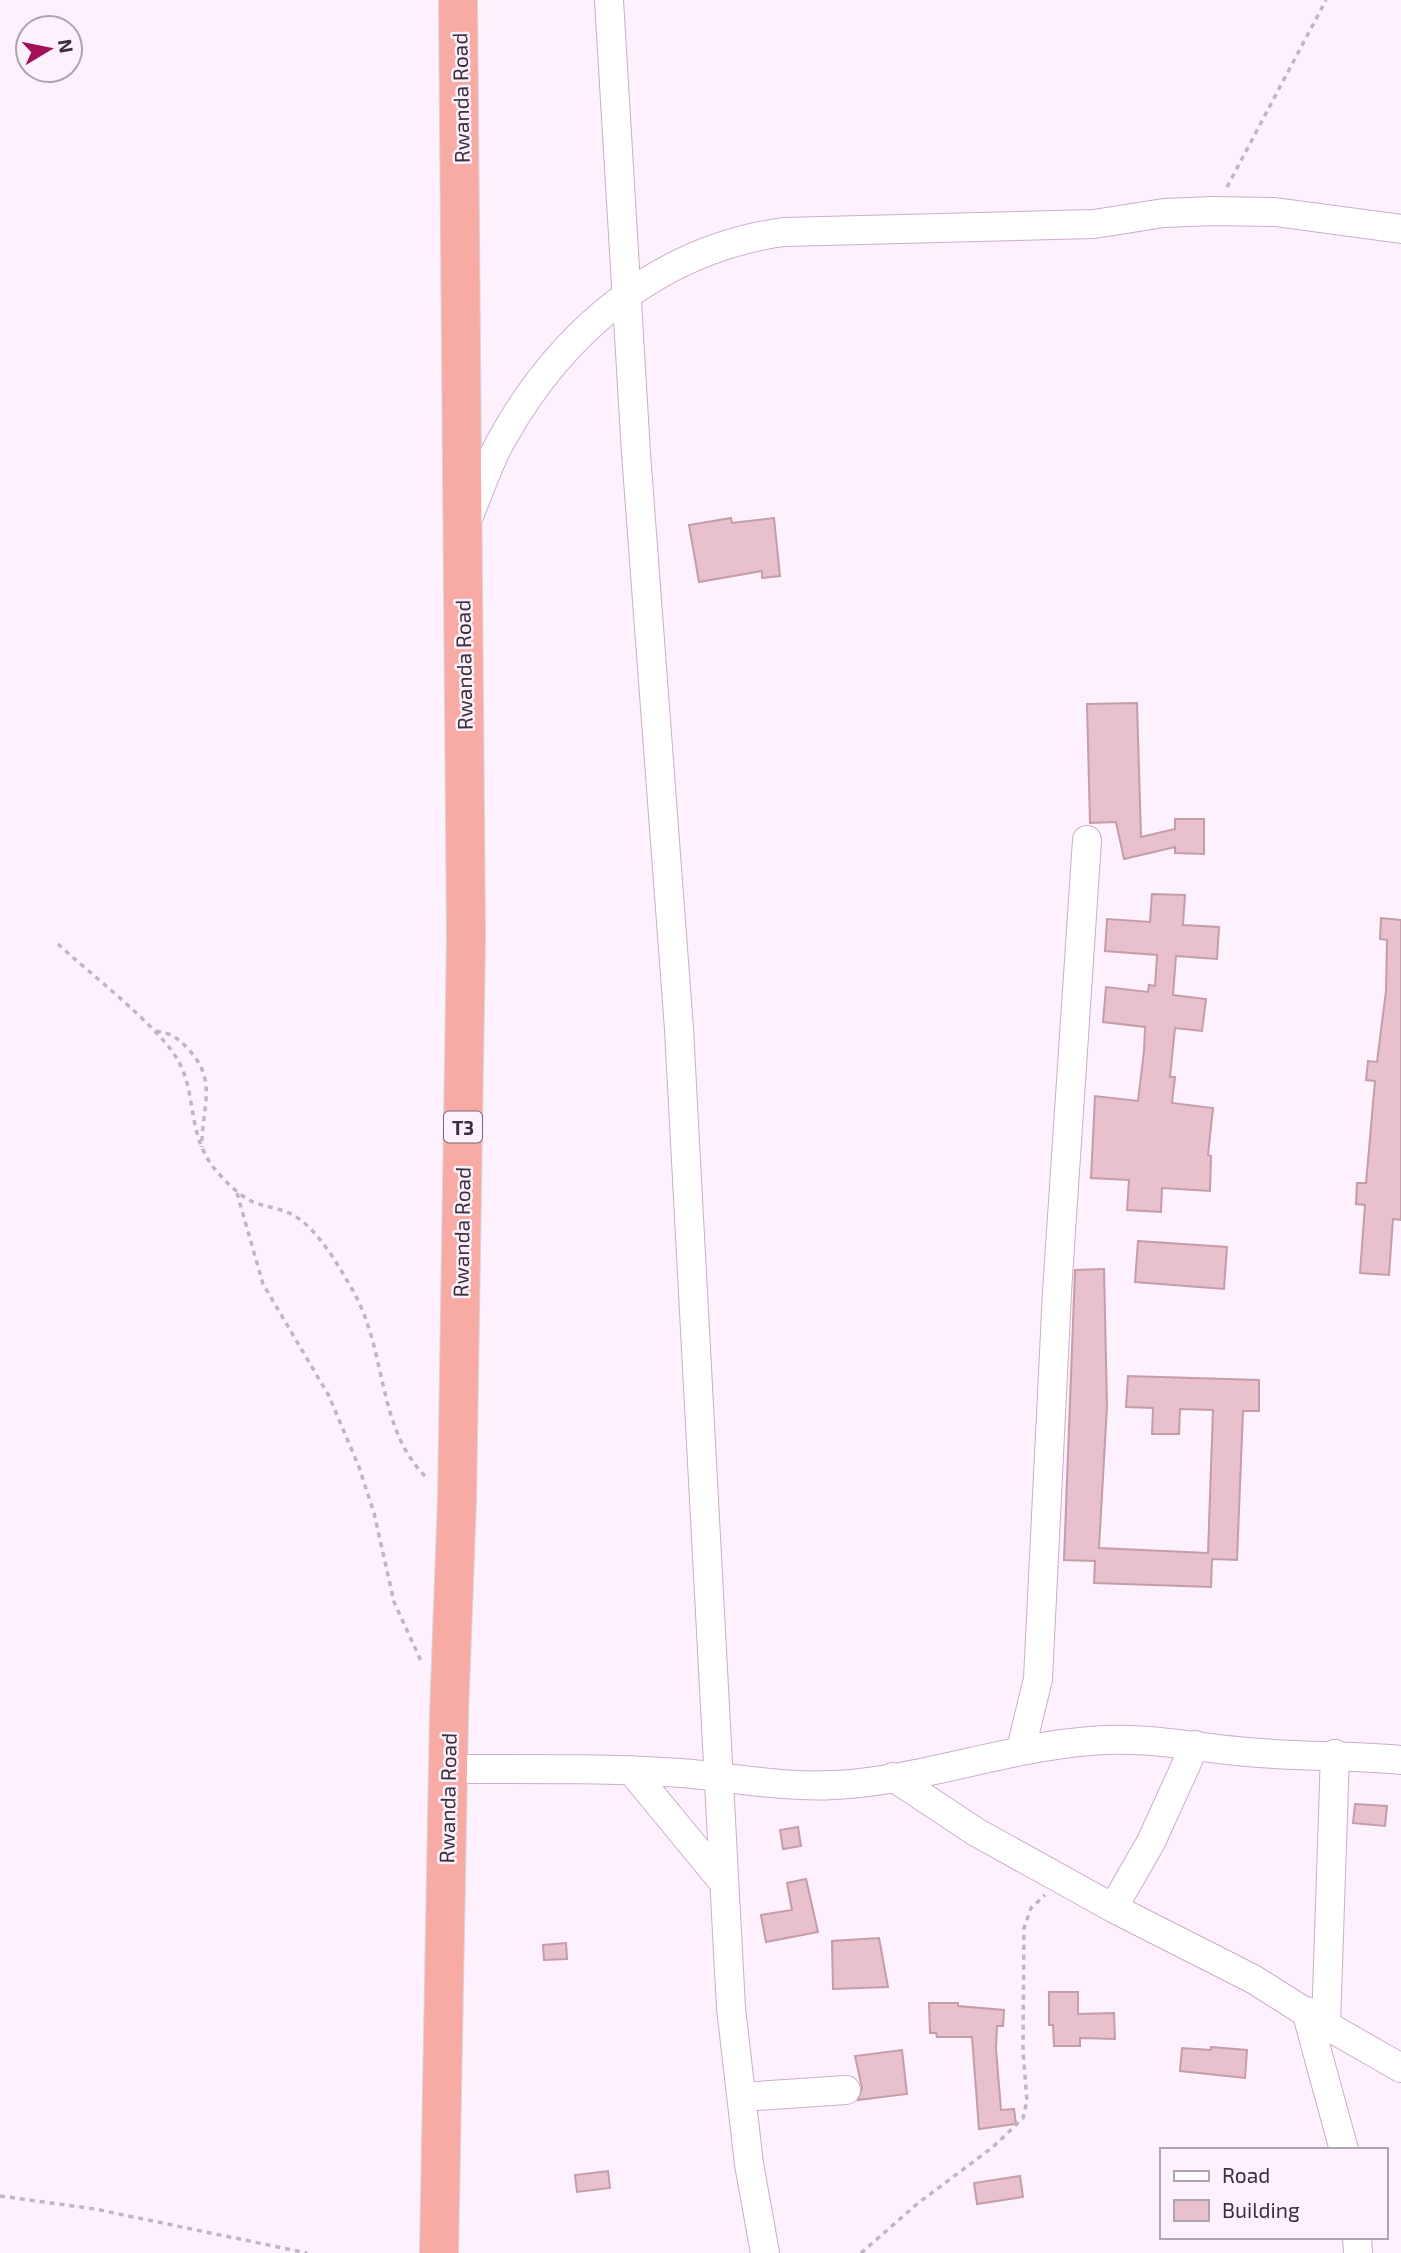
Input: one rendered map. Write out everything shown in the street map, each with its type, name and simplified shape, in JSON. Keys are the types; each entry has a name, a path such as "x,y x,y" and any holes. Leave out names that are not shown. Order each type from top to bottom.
{"highway":[{"name":"Rwanda Road","path":"439,2253 448,1769 457,1500 466,937 458,0"}],"street":[{"path":"609,0 636,453 670,886 721,1776 731,2008 749,2164 765,2253"},
{"path":"461,536 501,441 531,393 559,357 627,292 678,263 721,245 761,235 825,230 971,230 1094,225 1164,213 1213,211 1275,212 1401,229"},
{"path":"1021,1749 1038,1679 1057,1292 1087,840"},
{"path":"448,1769 631,1770 721,1776 799,1786 836,1785 893,1777 1021,1749 1091,1740 1136,1739 1274,1754 1335,1754 1401,1760"},
{"path":"1113,1908 1151,1842 1195,1745"},
{"path":"1335,1754 1316,2018 1344,2148"},
{"path":"631,1770 724,1883"},
{"path":"893,1777 976,1832 1113,1908 1253,1979 1401,2068"},
{"path":"742,2097 846,2090"}],"path":[{"path":"1213,211 1326,0"},
{"path":"58,944 153,1030 179,1061 186,1079 192,1121 202,1148 214,1168 236,1191 252,1201 295,1216 331,1258 368,1318 393,1425 403,1448 415,1466 457,1500"},
{"path":"153,1030 173,1035 203,1067 207,1084 202,1148"},
{"path":"236,1191 263,1284 329,1396 359,1466 374,1513 394,1602 422,1663"},
{"path":"861,2253 917,2204 993,2147 1023,2118 1027,2101 1023,2051 1026,1993 1024,1928 1031,1908 1061,1880"},
{"path":"0,2196 96,2209 307,2253"}],"building":[{"path":"731,518 732,523 774,518 780,576 762,578 762,571 699,582 689,525"},
{"path":"1137,703 1141,837 1175,829 1175,819 1204,819 1204,854 1175,853 1175,847 1124,859 1116,822 1090,823 1087,704"},
{"path":"1152,894 1185,895 1183,925 1219,927 1217,959 1176,956 1173,995 1206,999 1202,1031 1175,1028 1170,1077 1175,1077 1172,1103 1213,1108 1208,1155 1211,1156 1210,1191 1162,1188 1161,1212 1127,1210 1129,1180 1091,1178 1095,1096 1138,1101 1144,1051 1145,1027 1103,1022 1106,987 1148,992 1149,985 1155,986 1157,955 1105,951 1107,919 1150,922"},
{"path":"1381,918 1401,920 1401,1220 1393,1219 1389,1275 1360,1273 1365,1205 1356,1204 1357,1183 1366,1183 1375,1081 1366,1080 1368,1061 1377,1062 1386,991 1387,940 1380,939"},
{"path":"1138,1241 1227,1247 1224,1289 1135,1282"},
{"path":"1104,1269 1107,1406 1099,1548 1208,1553 1213,1410 1180,1409 1179,1434 1152,1434 1153,1408 1126,1407 1128,1376 1259,1380 1259,1411 1243,1411 1237,1560 1212,1559 1211,1587 1094,1583 1095,1561 1064,1560 1075,1270"},
{"path":"1355,1804 1387,1806 1385,1826 1353,1823"},
{"path":"798,1827 801,1846 783,1849 780,1830"},
{"path":"806,1879 818,1932 766,1942 761,1915 792,1910 787,1883"},
{"path":"879,1938 888,1987 833,1989 832,1941"},
{"path":"566,1943 567,1959 544,1960 543,1945"},
{"path":"1049,1992 1078,1992 1078,2014 1114,2013 1115,2039 1080,2038 1080,2046 1054,2046 1053,2025 1049,2025"},
{"path":"929,2003 958,2003 958,2006 1004,2010 1003,2026 997,2026 996,2049 1001,2110 1014,2109 1016,2124 979,2129 972,2037 937,2037 936,2033 930,2033"},
{"path":"1211,2047 1247,2050 1245,2078 1180,2071 1182,2048 1211,2050"},
{"path":"902,2050 907,2094 858,2100 862,2088 855,2056"},
{"path":"608,2171 610,2188 577,2192 575,2175"},
{"path":"1020,2176 1023,2197 977,2204 974,2183"}]}
